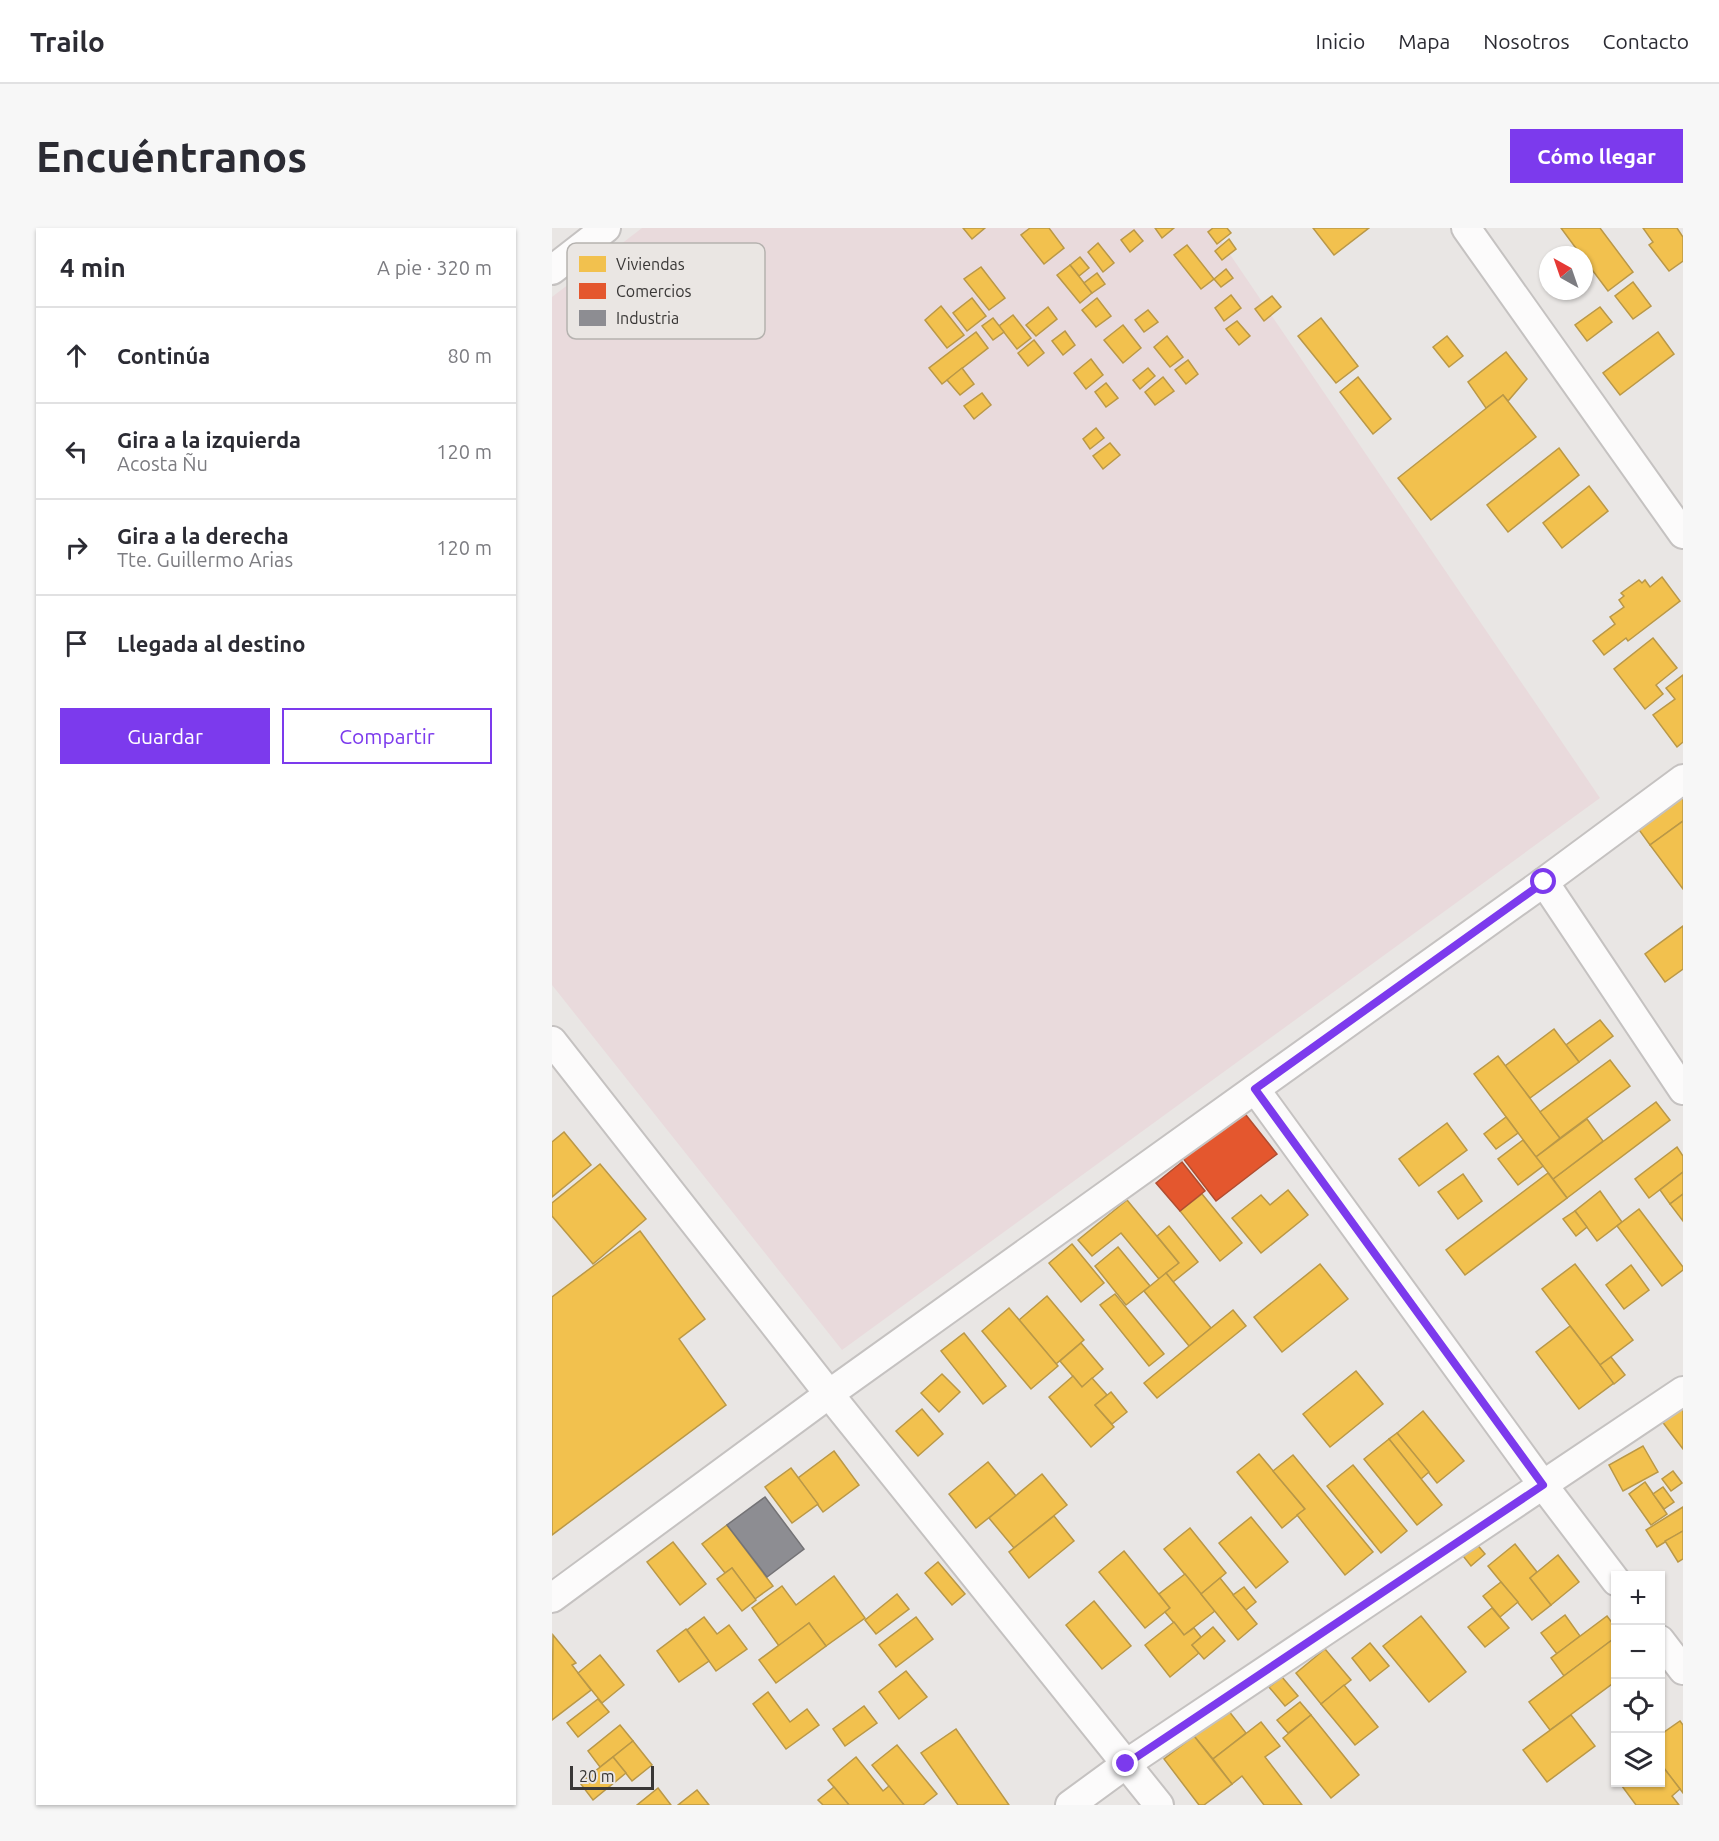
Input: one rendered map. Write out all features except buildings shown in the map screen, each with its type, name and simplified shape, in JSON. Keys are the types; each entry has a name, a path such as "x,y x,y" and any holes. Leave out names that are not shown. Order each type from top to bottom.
{"street":[{"path":"587,243 606,228"},
{"path":"1469,229 1683,534"},
{"path":"552,270 567,258"},
{"path":"552,1598 829,1394 1544,882 1683,779"},
{"path":"1544,882 1683,1090"},
{"path":"552,1041 829,1394 1159,1805"},
{"path":"1255,1089 1543,1485 1611,1574"},
{"path":"1070,1805 1126,1764 1683,1391"},
{"path":"1665,1647 1683,1670"}],"shaded area":[{"path":"642,228 1212,228 1600,798 842,1350 552,985 552,297 567,286 567,339 765,339 765,243 622,243"}],"route":[{"path":"1126,1764 1543,1485 1255,1089 1544,882"}]}
